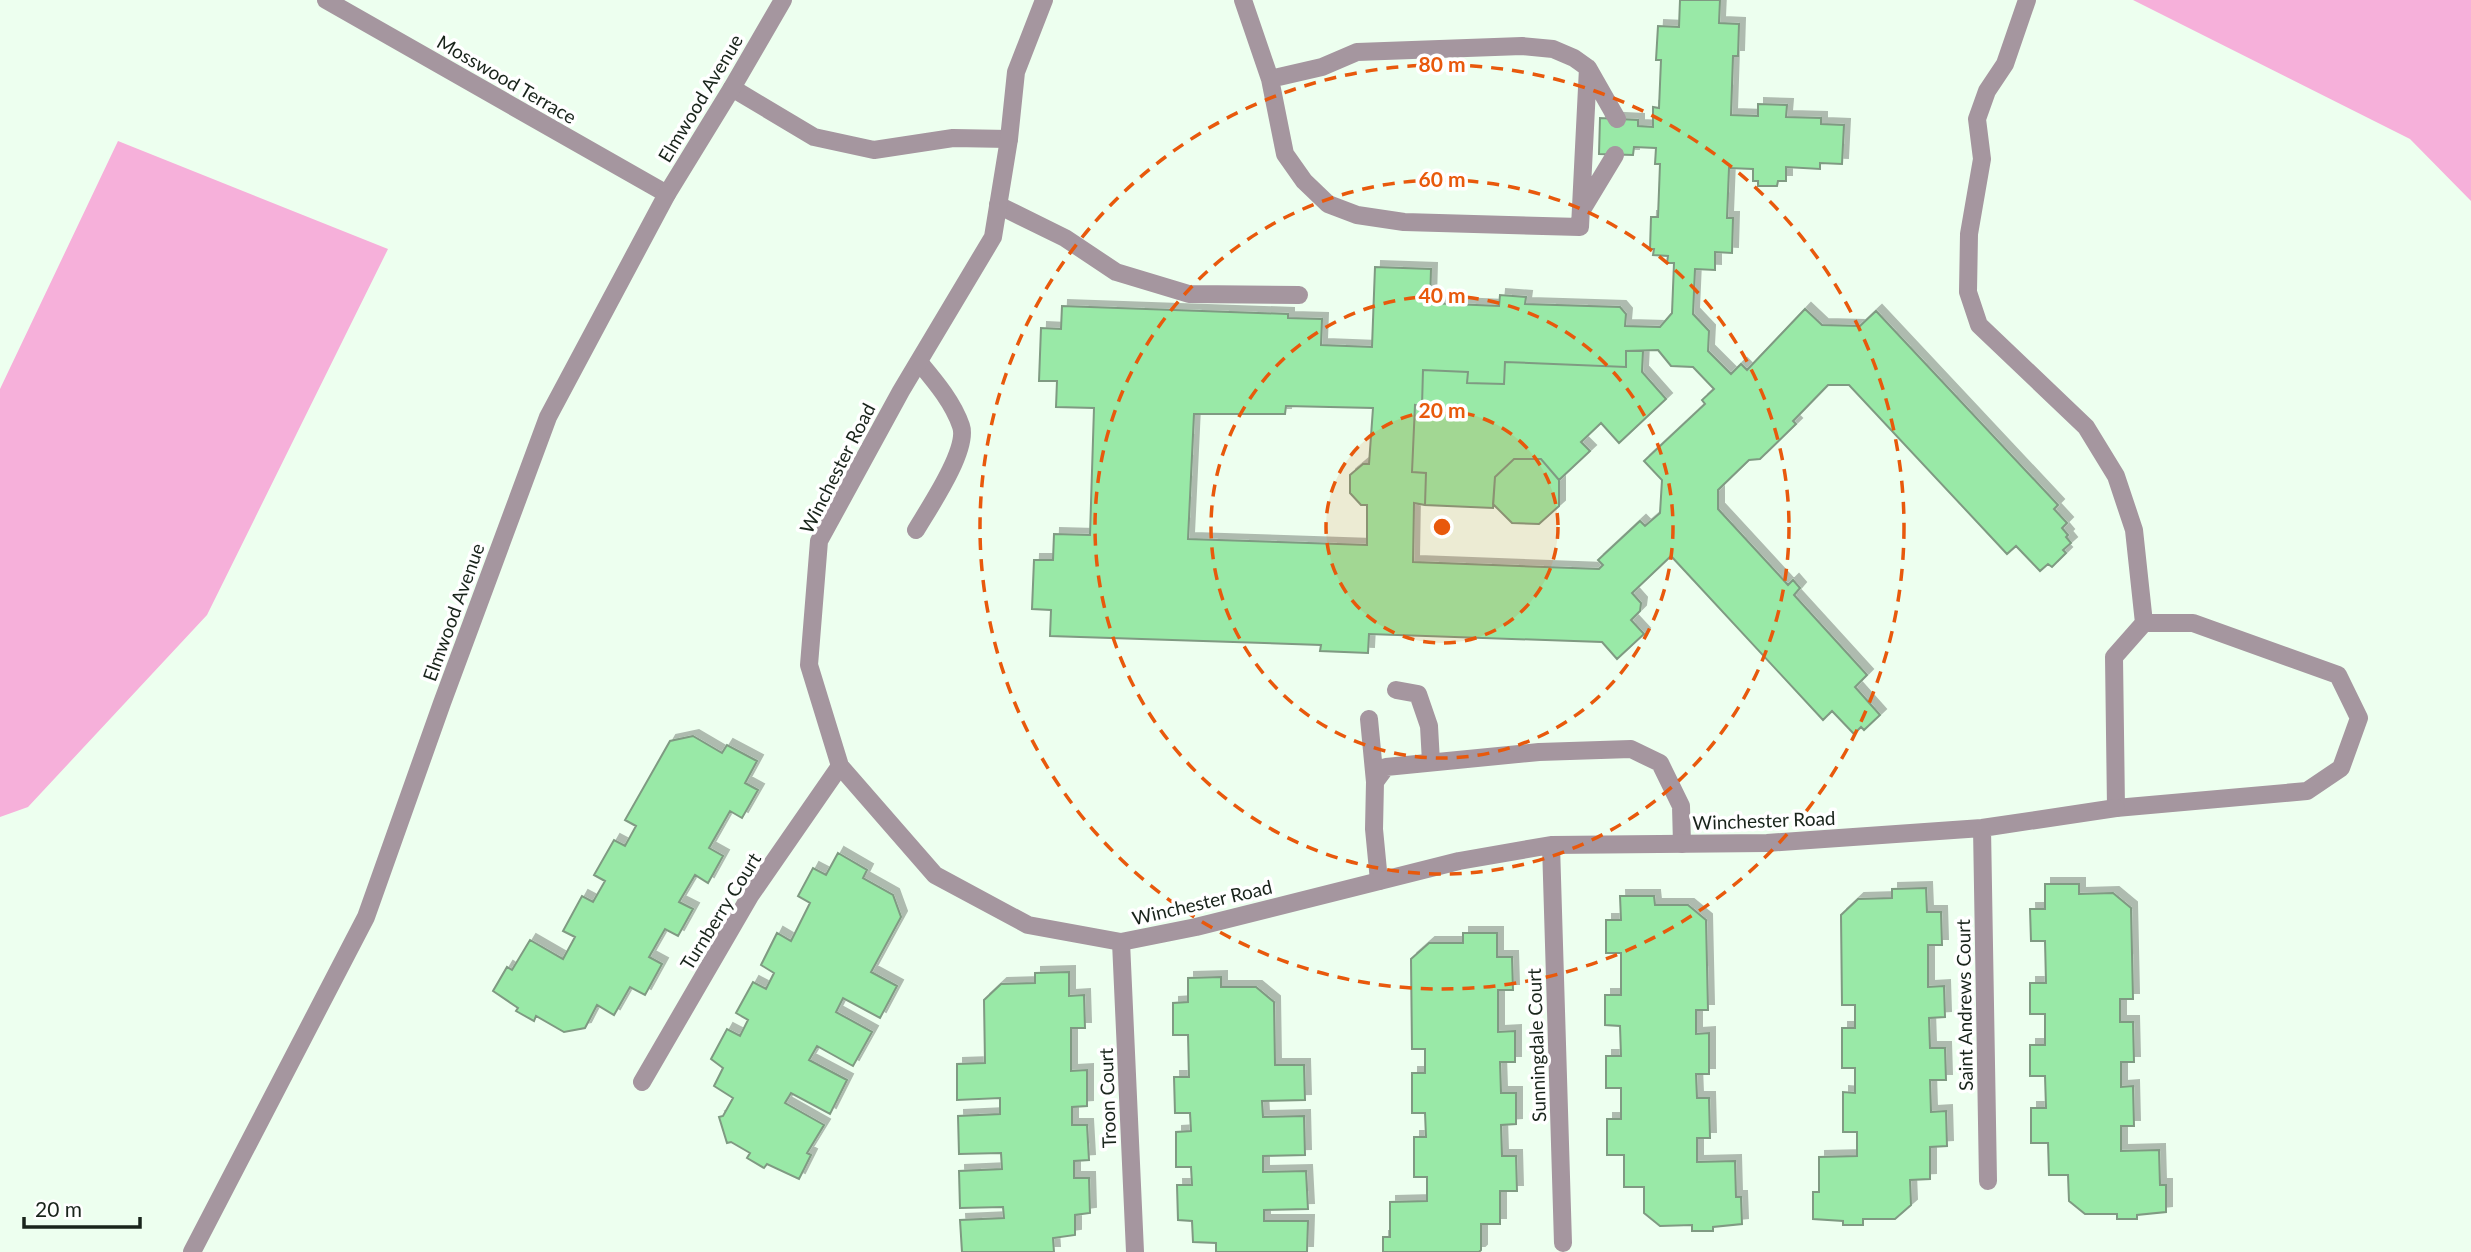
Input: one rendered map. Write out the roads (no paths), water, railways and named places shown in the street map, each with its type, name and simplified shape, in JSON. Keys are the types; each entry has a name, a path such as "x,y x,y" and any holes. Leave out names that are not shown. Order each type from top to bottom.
{"street":[{"name":"Mosswood Terrace","path":"327,0 667,194"},
{"name":"Elmwood Avenue","path":"192,1252 366,917 548,417 667,194 783,0"},
{"name":"Winchester Road","path":"1044,0 1016,72 1010,139 993,237 919,362 819,541 809,665 840,766 935,874 1028,925 1121,942 1196,927 1459,861 1551,845 1766,843 1982,828 2116,808 2307,791 2341,768 2359,718 2338,675 2193,623 2144,624"},
{"path":"1243,0 1270,79 1285,154 1304,181 1328,204 1357,215 1404,222 1580,227 1588,68"},
{"path":"2027,0 2005,64 1987,91 1977,119 1982,159 1969,234 1968,292 1979,325 2086,428 2116,476 2134,530 2144,624 2114,657 2116,808"},
{"path":"1270,79 1322,67 1357,52 1532,47 1553,49 1574,58 1588,68 1617,118"},
{"path":"732,88 814,137 874,150 953,138 1010,139"},
{"path":"1581,211 1615,155"},
{"path":"998,205 1065,238 1116,272 1189,294 1299,295"},
{"path":"916,530 958,458 962,428 940,388 919,362"},
{"path":"1396,690 1418,694 1429,726 1431,762"},
{"path":"1369,719 1375,782 1374,829 1380,881"},
{"path":"1375,782 1386,767 1479,760 1539,752 1631,750 1660,764 1681,806 1682,844"},
{"name":"Turnberry Court","path":"642,1082 750,896 840,766"},
{"name":"Saint Andrews Court","path":"1982,828 1988,1181"},
{"name":"Sunningdale Court","path":"1551,845 1563,1243"},
{"name":"Troon Court","path":"1121,942 1135,1252"}]}
